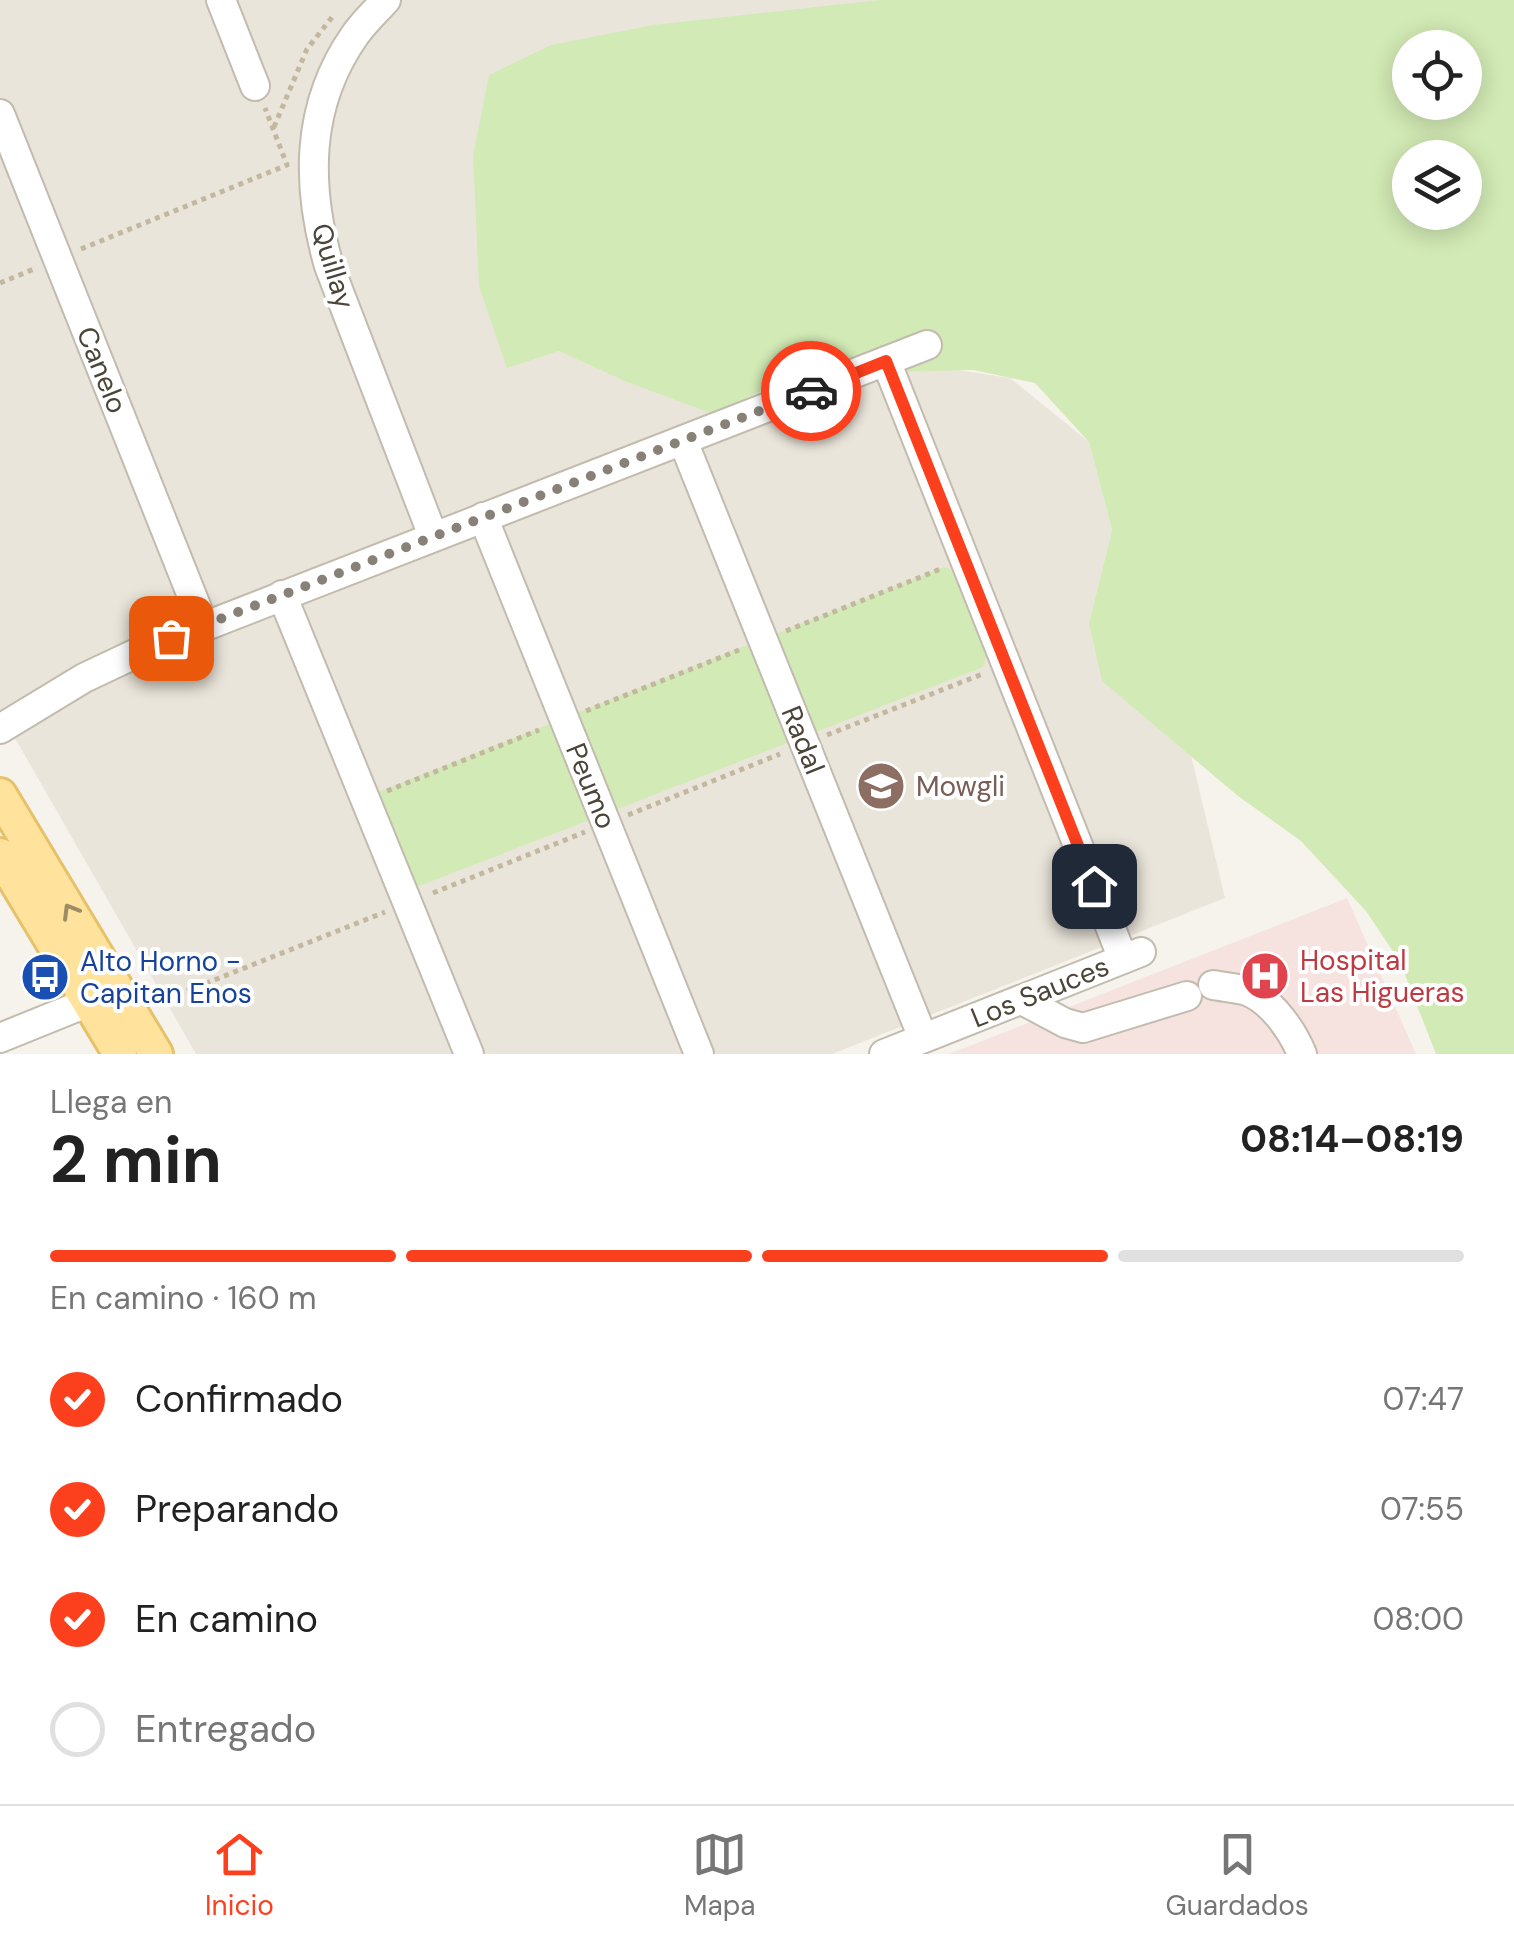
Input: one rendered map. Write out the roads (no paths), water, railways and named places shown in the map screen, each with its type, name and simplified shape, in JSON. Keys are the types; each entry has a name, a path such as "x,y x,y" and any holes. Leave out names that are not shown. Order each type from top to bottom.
{"main road":[{"path":"0,795 156,1054"},
{"path":"0,855 88,1002 108,1050"}],"street":[{"path":"221,0 255,86"},
{"name":"Quillay","path":"386,0 356,32 330,84 312,155 314,198 329,266 433,536"},
{"name":"Canelo","path":"0,114 204,626"},
{"path":"0,728 84,678 139,652 927,345"},
{"name":"Los Sauces","path":"884,1054 1132,956 1006,665 886,361"},
{"name":"Radal","path":"684,441 923,1038"},
{"name":"Peumo","path":"483,517 698,1054"},
{"path":"282,595 469,1054"},
{"path":"1213,986 1246,991 1268,1003 1297,1041 1302,1054"},
{"path":"1022,1000 1083,1028 1186,996"},
{"path":"0,1038 88,1002"}],"place":[{"name":"Mowgli","path":"881,786"},
{"name":"Hospital Las Higueras","path":"1265,976"},
{"name":"Alto Horno - Capitan Enos","path":"45,977"}]}
